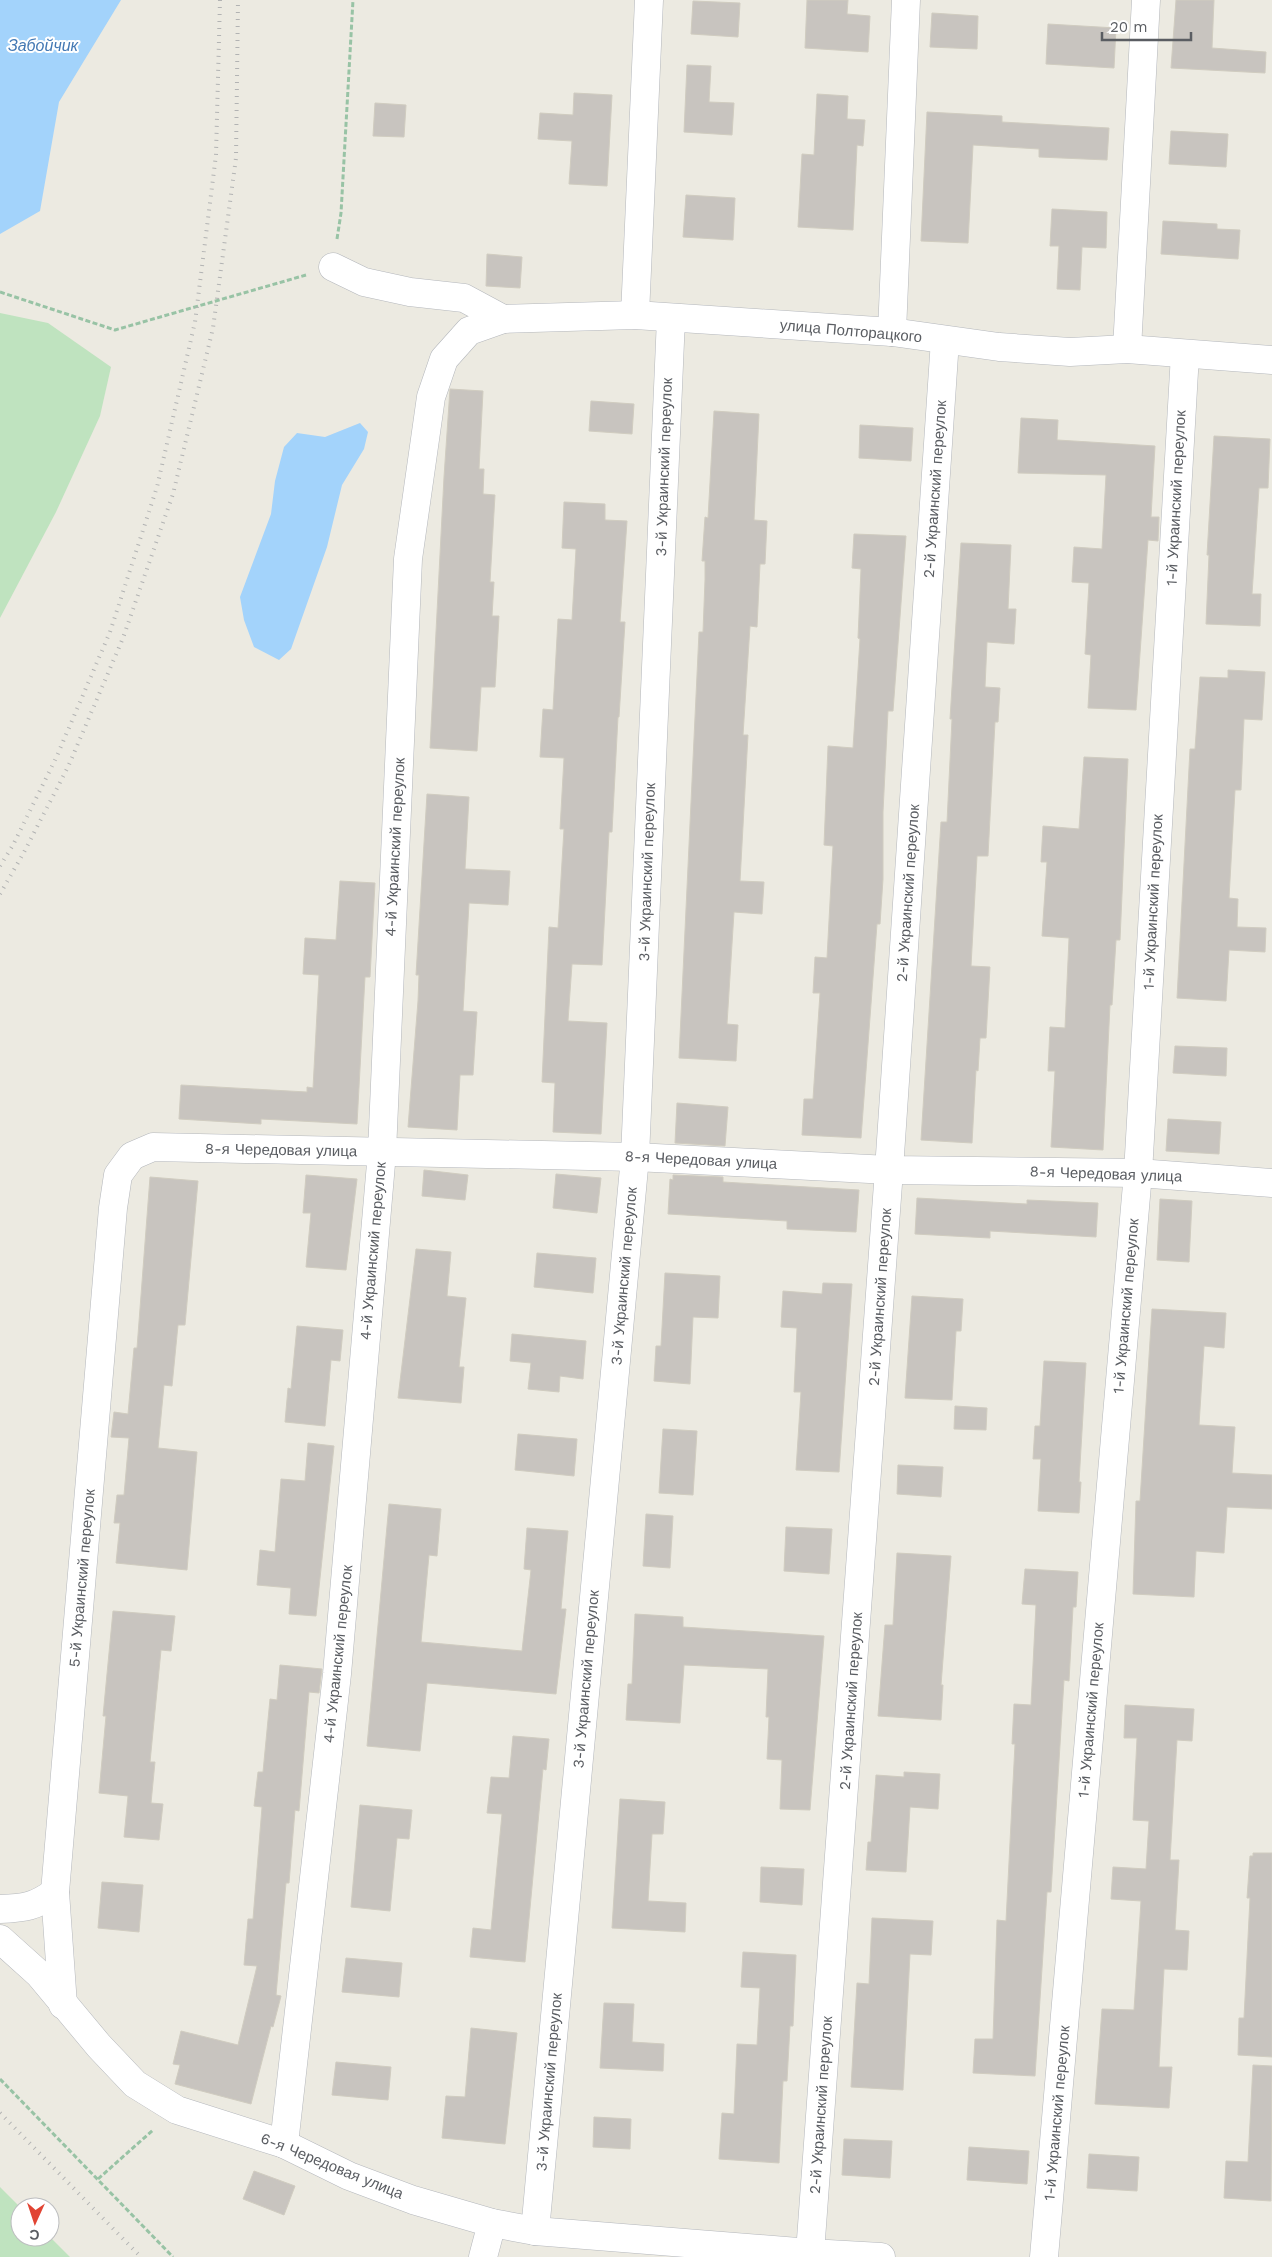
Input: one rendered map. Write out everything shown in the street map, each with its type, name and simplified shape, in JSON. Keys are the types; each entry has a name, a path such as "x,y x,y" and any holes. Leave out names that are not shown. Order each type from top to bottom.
{"street":[{"path":"635,316 649,0"},
{"path":"892,332 906,0"},
{"path":"1127,349 1146,0"},
{"path":"333,267 364,282 410,292 464,298 503,319"},
{"name":"улица Полторацкого","path":"444,358 470,331 503,319 635,316 892,332 999,347 1070,352 1127,349 1272,360"},
{"name":"3-й Украинский переулок","path":"535,2231 634,1157 671,318"},
{"name":"2-й Украинский переулок","path":"810,2254 889,1170 945,340"},
{"name":"1-й Украинский переулок","path":"1044,2257 1138,1173 1185,354"},
{"name":"4-й Украинский переулок","path":"284,2144 337,1674 382,1152 408,559 431,396 444,358"},
{"name":"8-я Чередовая улица","path":"132,1156 154,1147 634,1157 889,1170 1138,1173 1272,1183"},
{"name":"5-й Украинский переулок","path":"63,2005 55,1892 113,1208 118,1175 132,1156"},
{"path":"0,1909 27,1908 55,1892"},
{"name":"6-я Чередовая улица","path":"0,1939 39,1974 63,2005 136,2084 177,2110 284,2144 349,2176 413,2200 492,2223 535,2231 759,2253 881,2257"},
{"path":"482,2257 492,2223"}],"path":[{"path":"0,292 115,330 333,267 341,213 353,0"},
{"path":"0,2079 173,2257"},
{"path":"98,2180 177,2110"}],"green space":[{"path":"0,313 48,323 111,367 100,416 56,512 0,618"},
{"path":"0,2187 10,2197 10,2247 60,2247 70,2257 0,2257"}],"water":[{"name":"Забойчик","path":"0,0 121,0 59,102 40,211 0,234"},
{"path":"360,423 368,432 364,449 342,485 327,547 291,649 279,660 254,647 244,620 240,597 271,514 275,481 284,447 297,433 325,437"}],"building":[{"path":"807,0 848,0 847,14 870,16 868,52 805,48"},
{"path":"1176,0 1214,0 1212,48 1266,52 1265,73 1171,68"},
{"path":"693,1 740,3 738,37 691,34"},
{"path":"932,13 978,16 977,49 930,47"},
{"path":"1048,24 1116,28 1114,68 1046,64"},
{"path":"687,65 711,66 709,102 734,103 732,135 684,132"},
{"path":"574,93 612,95 607,186 569,184 572,141 538,139 540,113 573,115"},
{"path":"817,94 848,96 847,119 865,120 863,146 857,145 853,230 798,227 802,154 814,155"},
{"path":"375,103 406,105 404,137 373,136"},
{"path":"927,112 1002,116 1002,122 1109,128 1107,160 1039,157 1039,149 973,145 968,243 921,241"},
{"path":"1171,131 1228,134 1226,167 1169,164"},
{"path":"686,195 735,198 733,240 683,237"},
{"path":"1052,209 1107,212 1106,248 1082,247 1080,290 1057,289 1059,246 1050,246"},
{"path":"1163,221 1217,224 1217,229 1240,230 1238,259 1161,254"},
{"path":"487,254 522,257 520,288 486,286"},
{"path":"450,389 483,391 479,469 484,469 483,494 495,495 490,582 494,582 492,616 499,616 495,687 481,687 477,751 430,748"},
{"path":"591,401 634,404 632,434 589,431"},
{"path":"714,411 759,414 754,520 767,521 765,564 760,564 757,627 750,626 743,735 748,735 740,881 764,882 762,914 734,912 727,1024 738,1025 736,1061 679,1058 699,632 703,632 705,561 702,561 705,517 708,518"},
{"path":"1021,418 1058,420 1057,440 1155,446 1151,517 1159,517 1158,541 1148,540 1136,710 1088,708 1091,655 1085,654 1089,583 1072,582 1074,547 1102,549 1106,475 1018,473"},
{"path":"860,425 913,428 911,461 859,458"},
{"path":"1214,436 1270,439 1268,488 1259,488 1252,594 1261,594 1260,626 1206,624 1209,555 1207,555"},
{"path":"564,502 605,504 605,520 627,521 620,622 625,622 612,832 609,832 602,965 572,964 568,1021 607,1023 601,1134 553,1132 555,1083 542,1082 549,927 558,928 564,829 560,829 564,758 540,757 543,709 553,710 558,619 572,620 576,549 562,548"},
{"path":"854,534 906,536 893,711 888,711 883,812 883,879 880,924 877,924 861,1138 802,1135 804,1099 813,1099 820,993 813,993 815,957 827,958 833,846 824,845 828,746 853,748 860,639 858,638 861,569 852,568"},
{"path":"961,543 1011,545 1008,609 1016,609 1014,644 987,642 985,687 1000,688 998,722 995,722 988,856 977,856 971,966 990,967 986,1038 980,1038 978,1071 976,1070 972,1143 921,1140 941,822 947,822 952,719 950,719"},
{"path":"1228,670 1265,672 1262,720 1244,719 1241,790 1235,790 1229,898 1238,899 1237,927 1266,928 1265,952 1229,950 1226,1001 1177,998 1190,749 1195,749 1200,677 1228,678"},
{"path":"1084,757 1128,759 1120,940 1116,940 1112,1005 1110,1005 1103,1150 1051,1147 1055,1071 1048,1071 1050,1027 1065,1028 1069,938 1042,936 1047,862 1041,862 1043,826 1079,829"},
{"path":"427,794 469,797 465,869 510,871 508,905 469,903 463,1011 477,1012 473,1075 460,1075 457,1130 408,1127 418,1001 419,975 416,975"},
{"path":"340,881 375,883 370,977 365,977 357,1124 261,1119 261,1124 179,1119 181,1085 307,1092 307,1087 313,1088 319,975 303,974 305,938 336,940"},
{"path":"1175,1046 1227,1048 1226,1076 1173,1073"},
{"path":"677,1103 728,1107 725,1146 675,1143"},
{"path":"1168,1119 1221,1122 1219,1154 1166,1151"},
{"path":"424,1170 468,1175 465,1200 422,1196"},
{"path":"556,1174 601,1178 597,1213 553,1208"},
{"path":"306,1175 357,1179 346,1270 306,1267 311,1213 303,1213"},
{"path":"673,1175 723,1177 723,1182 859,1190 856,1232 787,1229 787,1221 668,1214 670,1179 673,1180"},
{"path":"150,1177 198,1181 185,1325 178,1325 172,1386 164,1385 158,1448 197,1452 187,1570 116,1563 120,1523 114,1523 117,1495 124,1495 129,1438 111,1437 114,1412 128,1414 134,1348 137,1348"},
{"path":"917,1198 1027,1204 1027,1200 1098,1203 1096,1237 990,1231 990,1238 915,1234"},
{"path":"1160,1199 1192,1201 1189,1262 1157,1260"},
{"path":"416,1249 451,1252 447,1296 466,1298 459,1367 464,1367 461,1403 398,1398"},
{"path":"537,1253 596,1258 593,1293 534,1287"},
{"path":"665,1273 720,1276 718,1318 693,1317 690,1384 654,1381 656,1346 661,1346"},
{"path":"823,1283 852,1284 839,1472 796,1470 801,1392 794,1392 797,1328 781,1327 783,1291 822,1294"},
{"path":"912,1296 963,1299 961,1331 956,1331 952,1400 905,1398"},
{"path":"1152,1309 1226,1313 1224,1348 1204,1346 1199,1425 1235,1427 1232,1473 1272,1475 1272,1509 1227,1507 1224,1553 1196,1551 1194,1597 1133,1594 1136,1501 1140,1501"},
{"path":"297,1326 343,1330 340,1361 331,1360 325,1426 285,1422 288,1388 291,1389"},
{"path":"512,1334 586,1341 583,1379 560,1376 559,1392 528,1389 531,1363 510,1361"},
{"path":"1044,1361 1086,1363 1079,1513 1038,1511 1041,1459 1033,1459 1035,1426 1040,1426"},
{"path":"955,1406 987,1408 986,1430 954,1429"},
{"path":"663,1429 697,1431 693,1495 659,1493"},
{"path":"518,1434 577,1439 574,1476 515,1470"},
{"path":"308,1443 334,1446 316,1616 289,1614 291,1588 257,1585 260,1550 275,1552 281,1479 305,1481"},
{"path":"898,1465 943,1467 941,1497 897,1494"},
{"path":"389,1504 441,1509 437,1556 429,1555 421,1642 522,1651 531,1570 524,1569 527,1528 568,1531 561,1609 566,1609 556,1694 427,1683 420,1751 367,1746"},
{"path":"646,1514 673,1516 670,1568 643,1566"},
{"path":"786,1527 832,1529 829,1574 784,1571"},
{"path":"897,1553 951,1556 941,1685 943,1685 941,1720 878,1716 885,1625 893,1625"},
{"path":"1025,1569 1078,1572 1076,1607 1073,1607 1069,1681 1064,1680 1051,1892 1047,1892 1035,2076 973,2073 975,2039 993,2039 997,1920 1006,1921 1015,1744 1012,1744 1014,1704 1031,1705 1036,1605 1022,1604"},
{"path":"113,1611 175,1616 171,1651 161,1650 150,1762 155,1762 151,1803 163,1804 159,1840 124,1837 128,1796 99,1793 106,1716 103,1716"},
{"path":"635,1614 683,1617 683,1627 824,1636 810,1810 780,1809 782,1760 767,1759 769,1717 766,1717 768,1669 684,1665 680,1723 626,1720 628,1684 632,1684"},
{"path":"280,1665 322,1669 319,1693 309,1692 299,1811 295,1810 289,1883 286,1883 276,1995 281,1996 273,2027 271,2026 251,2104 175,2084 180,2065 173,2064 181,2031 238,2045 257,1966 244,1965 248,1919 253,1919 262,1807 254,1806 258,1772 263,1772 270,1699 277,1700"},
{"path":"1125,1705 1194,1709 1192,1741 1177,1740 1170,1860 1179,1860 1175,1930 1189,1931 1187,1970 1164,1969 1159,2067 1172,2067 1169,2108 1095,2104 1102,2009 1134,2010 1141,1901 1111,1899 1113,1867 1146,1869 1149,1821 1133,1820 1137,1738 1124,1738"},
{"path":"513,1736 549,1739 546,1770 543,1769 525,1962 470,1957 473,1928 491,1930 502,1814 487,1813 491,1777 509,1778"},
{"path":"904,1772 940,1774 938,1809 910,1807 906,1872 866,1870 868,1842 871,1842 876,1775 904,1777"},
{"path":"620,1799 665,1802 663,1834 652,1834 648,1901 686,1903 685,1932 612,1928"},
{"path":"360,1805 412,1810 409,1839 397,1838 390,1911 351,1907"},
{"path":"1253,1853 1272,1853 1272,2057 1238,2055 1239,2018 1244,2018 1250,1898 1247,1898 1250,1856 1253,1856"},
{"path":"761,1867 804,1869 802,1905 760,1902"},
{"path":"102,1882 143,1885 139,1932 98,1928"},
{"path":"872,1918 933,1921 931,1955 910,1954 903,2090 851,2087 857,1983 869,1984"},
{"path":"743,1952 796,1955 793,2026 790,2026 787,2081 783,2081 779,2163 719,2159 722,2113 734,2114 737,2044 757,2045 760,1988 741,1987"},
{"path":"346,1958 402,1963 399,1997 342,1992"},
{"path":"604,2003 634,2004 632,2042 664,2044 663,2071 600,2068"},
{"path":"471,2028 517,2033 505,2144 442,2138 446,2096 465,2097"},
{"path":"336,2062 391,2067 388,2100 332,2095"},
{"path":"1253,2065 1272,2066 1271,2201 1224,2198 1226,2161 1248,2162"},
{"path":"594,2117 631,2119 630,2149 593,2147"},
{"path":"844,2139 892,2141 890,2178 842,2175"},
{"path":"969,2147 1029,2151 1027,2184 967,2180"},
{"path":"1089,2154 1139,2157 1137,2191 1087,2188"},
{"path":"254,2171 295,2186 284,2215 243,2199"}],"railway":[{"path":"0,866 13,845 56,758 110,632 157,487 195,322 216,155 220,0"},
{"path":"0,894 68,767 123,638 173,494 213,328 236,158 238,0"},
{"path":"0,2113 141,2257"}]}
